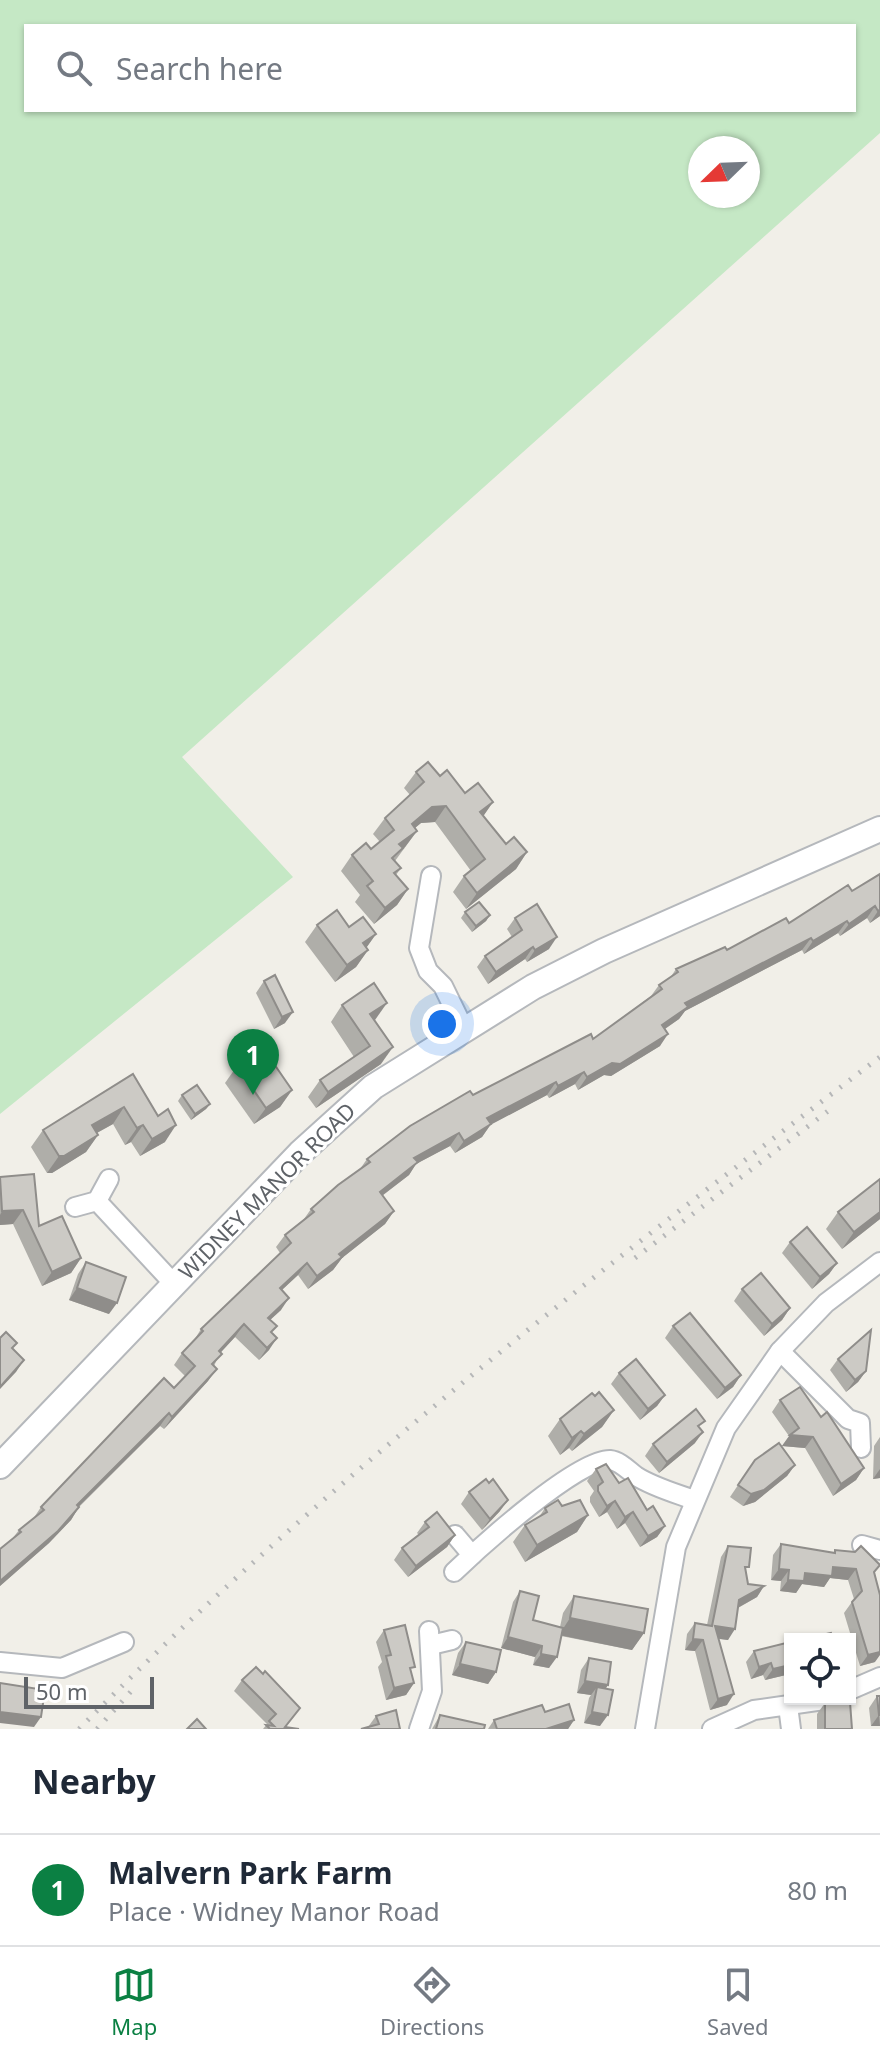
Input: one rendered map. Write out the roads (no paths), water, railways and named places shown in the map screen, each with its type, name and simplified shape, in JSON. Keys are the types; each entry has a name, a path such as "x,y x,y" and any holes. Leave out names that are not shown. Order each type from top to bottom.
{"street":[{"name":"WIDNEY MANOR ROAD","path":"0,1466 330,1123 373,1087 533,987 604,951 880,829"},
{"path":"431,876 419,948 428,971 443,986 464,1029"},
{"path":"75,1207 97,1201 109,1179"},
{"path":"97,1201 174,1284"},
{"path":"666,1729 645,1727 676,1547 726,1428 780,1351 826,1303 880,1262"},
{"path":"780,1351 848,1419 860,1423 880,1421"},
{"path":"860,1423 861,1448"},
{"path":"454,1572 584,1467 599,1462 613,1460 637,1477 694,1500"},
{"path":"455,1535 472,1555"},
{"path":"419,1729 432,1691 430,1638 452,1640"},
{"path":"0,1662 62,1668 124,1642"},
{"path":"856,1687 880,1677"},
{"path":"712,1729 754,1710 794,1705"},
{"path":"788,1706 791,1729"}],"railway":[{"path":"79,1729 172,1637 268,1549 467,1379 672,1216 880,1057"},
{"path":"635,1258 832,1108"},
{"path":"97,1729 135,1687"}],"place":[{"name":"Malvern Park Farm","path":"253,1095"}]}
